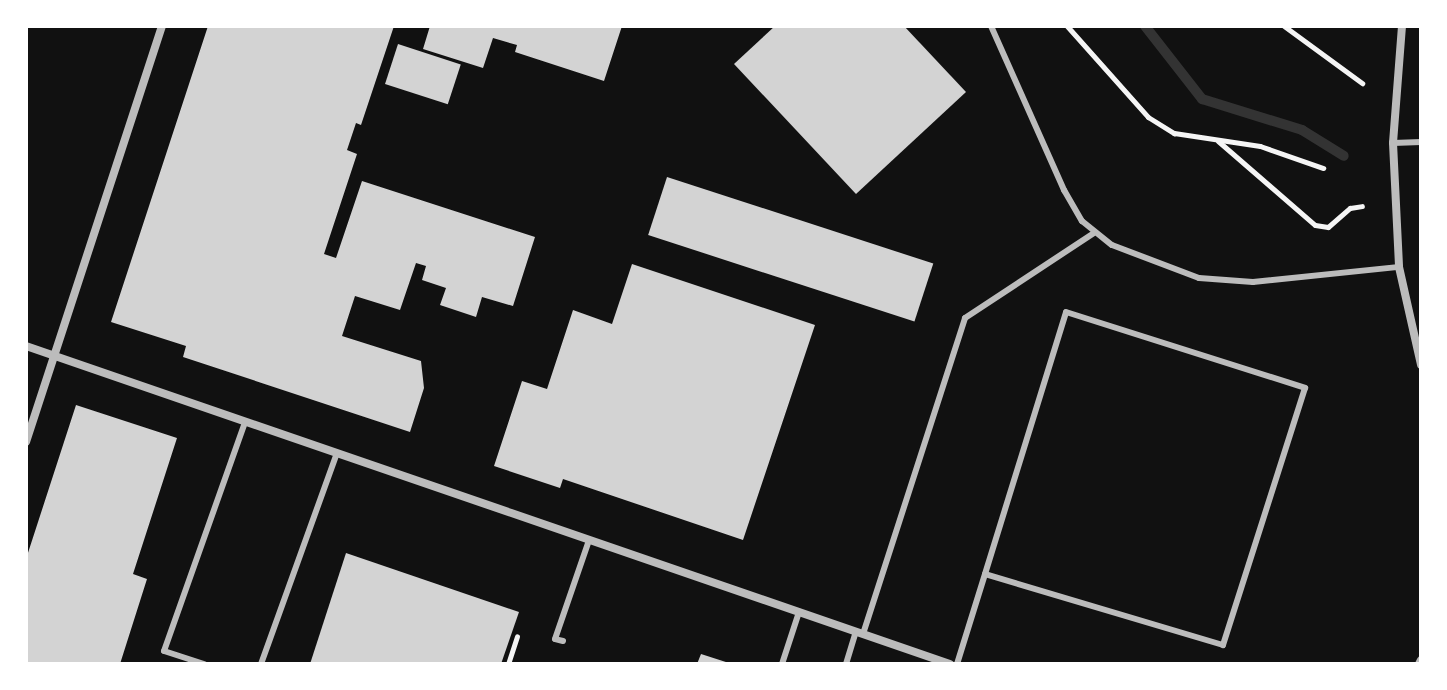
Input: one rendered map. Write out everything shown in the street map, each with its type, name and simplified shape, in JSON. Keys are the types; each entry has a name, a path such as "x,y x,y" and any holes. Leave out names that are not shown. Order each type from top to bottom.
{"street":[{"path":"26,442 162,26"},
{"path":"1402,26 1393,143 1399,267 1421,365"},
{"path":"26,346 950,664"}],"lane":[{"path":"991,26 1064,190 1094,233 1157,266 1199,278 1253,282 1399,267"},
{"path":"1393,143 1421,142"},
{"path":"846,664 860,633 965,318 1094,233"},
{"path":"957,664 1066,312 1305,388 1223,645 985,574"},
{"path":"204,664 164,651 245,422"},
{"path":"261,664 337,453"},
{"path":"563,641 555,639 589,540"},
{"path":"782,664 799,612"}],"path":[{"path":"1067,26 1148,117 1174,133 1260,146 1323,168"},
{"path":"1284,26 1362,83"},
{"path":"1217,140 1315,225 1328,227 1350,208 1362,206"},
{"path":"508,664 517,636"}],"building":[{"path":"208,26 394,26 361,125 356,123 347,150 357,154 324,254 336,258 362,181 535,237 513,306 482,297 476,317 440,305 446,288 422,280 426,266 416,263 400,310 355,296 342,336 421,361 424,388 410,432 183,357 186,346 111,322"},
{"path":"430,26 622,26 604,81 515,52 517,45 493,38 483,68 423,49"},
{"path":"775,26 904,26 966,92 856,194 734,64"},
{"path":"398,44 461,64 448,104 385,84"},
{"path":"667,177 933,264 914,322 648,235"},
{"path":"632,264 815,325 743,540 563,479 560,488 494,466 522,381 547,389 573,310 612,324"},
{"path":"76,405 177,438 133,574 147,579 120,664 26,664 26,559"},
{"path":"346,553 519,612 501,664 310,664"},
{"path":"701,654 729,663 729,664 697,664"}],"waterway":[{"path":"1145,26 1202,99 1302,130 1344,156"}]}
